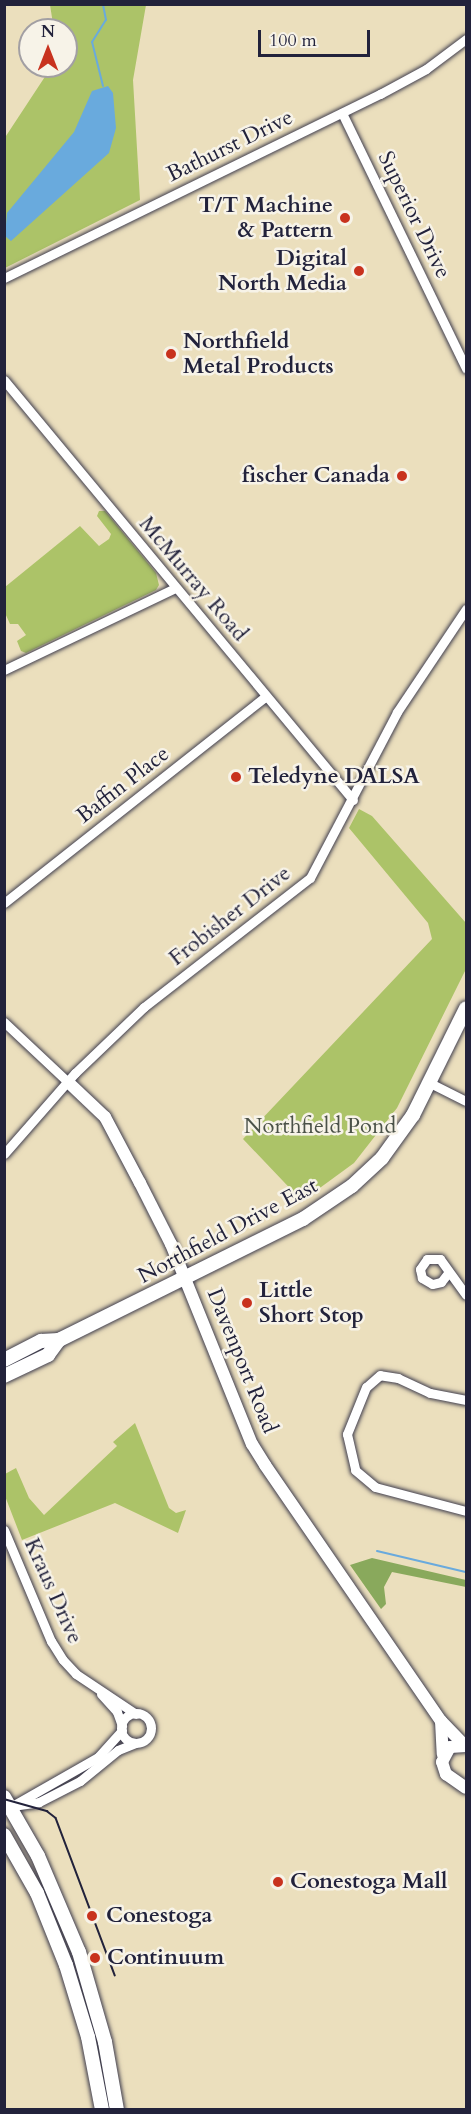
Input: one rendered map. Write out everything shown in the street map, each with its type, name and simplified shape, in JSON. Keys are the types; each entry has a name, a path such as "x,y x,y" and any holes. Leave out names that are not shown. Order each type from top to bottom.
{"main road":[{"name":"Northfield Drive East","path":"4,1360 41,1341 59,1340 303,1219 352,1186 396,1139 430,1083 466,1008"},
{"name":"Northfield Drive East","path":"4,1376 48,1354 59,1340"},
{"path":"7,1805 76,1943 105,2042 117,2109"},
{"path":"4,1835 53,1928 88,2037 102,2109"},
{"path":"88,2037 105,2042"}],"street":[{"name":"Bathurst Drive","path":"4,278 426,69 466,39"},
{"name":"Superior Drive","path":"342,112 466,368"},
{"name":"McMurray Road","path":"4,380 353,801"},
{"path":"4,670 175,588"},
{"name":"Frobisher Drive","path":"4,1154 68,1082 144,1007 310,878 353,801 397,712 466,609"},
{"name":"Baffin Place","path":"4,903 265,697"},
{"name":"Davenport Road","path":"4,1022 109,1124 185,1277 256,1451 441,1721 466,1746"},
{"path":"430,1083 466,1101"},
{"path":"448,1273 466,1295"},
{"path":"466,1400 430,1393 398,1378 380,1376 366,1387 347,1434 355,1470 375,1487 466,1510"},
{"name":"Kraus Drive","path":"4,1530 51,1641 72,1670 136,1714"},
{"name":"Kraus Drive","path":"96,1688 117,1712 122,1728"},
{"path":"136,1714 147,1719 151,1729 146,1739 118,1750 80,1781 39,1802 7,1805 98,1757 122,1728 126,1718 136,1714"},
{"path":"441,1721 444,1770 461,1778 466,1788"},
{"path":"122,1728 126,1739 135,1743"},
{"path":"443,1754 450,1747 466,1746"}],"green space":[{"path":"50,5 146,5 133,80 140,200 5,268 4,139 44,78 78,78 78,18 52,18"},
{"path":"99,511 105,511 156,573 159,585 156,590 26,653 21,651 17,641 26,635 18,624 10,624 5,613 5,587 80,526 99,546 109,539 111,534 97,516"},
{"name":"Northfield Pond","path":"359,809 372,816 466,923 466,969 397,1108 354,1163 302,1201 243,1139 432,939 428,923 349,828"},
{"path":"135,1423 169,1508 176,1513 186,1510 178,1533 115,1503 22,1540 5,1496 5,1474 16,1468 29,1498 44,1515 117,1446 113,1442"},
{"path":"372,1558 466,1580 466,1587 392,1572 384,1587 386,1604 381,1609 350,1565"}],"water":[{"path":"108,86 113,93 116,128 109,153 11,241 5,236 7,213 74,132 92,91"}],"waterway":[{"path":"103,4 106,20 92,42 103,86"},
{"path":"377,1551 466,1572"}],"tram line":[{"path":"4,1799 47,1811 56,1818 115,1975"}],"place":[{"name":"T/T Machine & Pattern","path":"345,218"},
{"name":"Digital North Media","path":"359,271"},
{"name":"Northfield Metal Products","path":"171,354"},
{"name":"fischer Canada","path":"402,476"},
{"name":"Teledyne DALSA","path":"236,777"},
{"name":"Little Short Stop","path":"247,1303"},
{"name":"Conestoga Mall","path":"278,1882"},
{"name":"Conestoga","path":"92,1916"},
{"name":"Continuum","path":"95,1958"}]}
